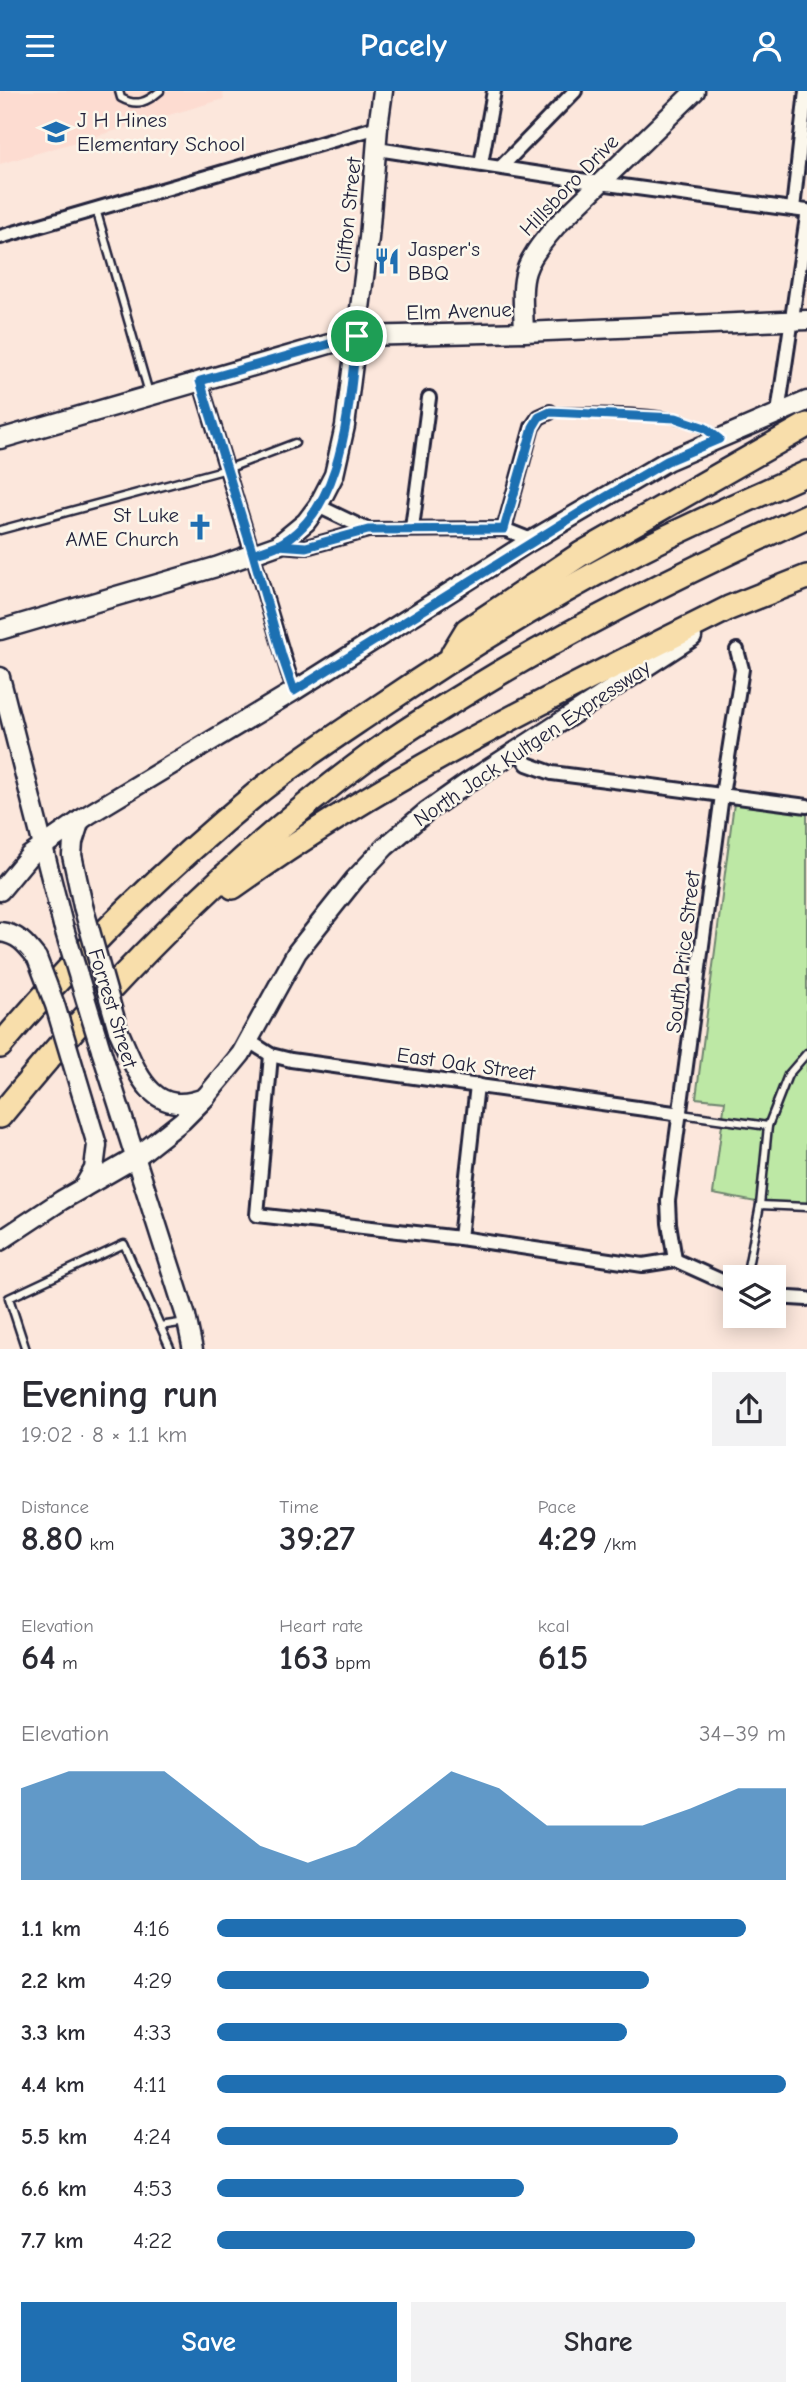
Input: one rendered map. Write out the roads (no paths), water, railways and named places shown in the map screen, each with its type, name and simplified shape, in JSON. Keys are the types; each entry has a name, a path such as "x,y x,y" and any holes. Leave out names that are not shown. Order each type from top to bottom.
{"highway":[{"path":"449,659 467,630 581,554 807,425"},
{"path":"0,1044 125,912 181,859 257,793 336,736 449,659 539,605 626,557 807,473"},
{"path":"0,1116 131,966 177,920 328,787 421,721 525,657 713,558 807,516"},
{"path":"131,966 292,844 367,797 556,695 691,627 752,598 807,577"}],"main road":[{"name":"Clifton Street","path":"278,545 306,521 318,506 339,459 369,238 383,91"},
{"name":"Hillsboro Drive","path":"524,332 522,285 529,261 556,226 695,91"},
{"name":"Elm Avenue","path":"0,439 357,336 799,320"},
{"path":"0,891 29,856 80,820 294,691 530,542 667,461 807,401"},
{"path":"0,630 216,567 278,545"},
{"name":"North Jack Kultgen Expressway","path":"0,1241 135,1158 182,1121 207,1096 249,1041 297,952 355,879 385,847 426,812 683,642 807,577"},
{"name":"Forrest Street","path":"0,677 63,925 187,1322 192,1349"},
{"path":"80,820 72,855 83,907 118,1030 138,1073 147,1088 156,1096 177,1103 195,1101 207,1096"},
{"path":"0,932 16,936 26,943 37,958 55,1005 97,1145 94,1169 83,1188"}],"street":[{"path":"481,164 494,91"},
{"path":"500,167 575,91"},
{"path":"793,209 806,91"},
{"path":"0,237 378,127"},
{"path":"377,149 807,211"},
{"path":"778,413 799,320 807,217"},
{"path":"200,381 294,691"},
{"path":"412,529 429,398"},
{"path":"504,529 533,427 539,417 550,412"},
{"path":"318,506 368,530"},
{"path":"278,545 306,547 368,530 412,529 504,529 530,542"},
{"name":"South Price Street","path":"675,1260 668,1201 722,795 742,669 737,650"},
{"path":"518,751 527,764 552,773 807,806"},
{"name":"East Oak Street","path":"249,1041 271,1055 291,1060 681,1114"},
{"path":"271,1055 257,1215 460,1238 643,1265 675,1260 723,1282"},
{"path":"460,1238 477,1085"},
{"path":"786,1298 807,1299"}],"lane":[{"path":"119,91 121,98 130,104 144,103 159,91"},
{"path":"96,209 149,395"},
{"path":"550,412 676,418 705,428 719,439"},
{"path":"0,530 227,469 295,443"},
{"path":"749,1265 760,1206 768,1126 788,1075 807,1053"},
{"path":"681,1114 768,1126"},
{"path":"760,1206 807,1207"},
{"path":"26,1349 9,1298 124,1244 171,1349"},
{"path":"160,1326 187,1322"}],"place":[{"name":"J H Hines Elementary School","path":"56,132"},
{"name":"Jasper's BBQ","path":"387,261"},
{"name":"St Luke AME Church","path":"200,527"}]}
